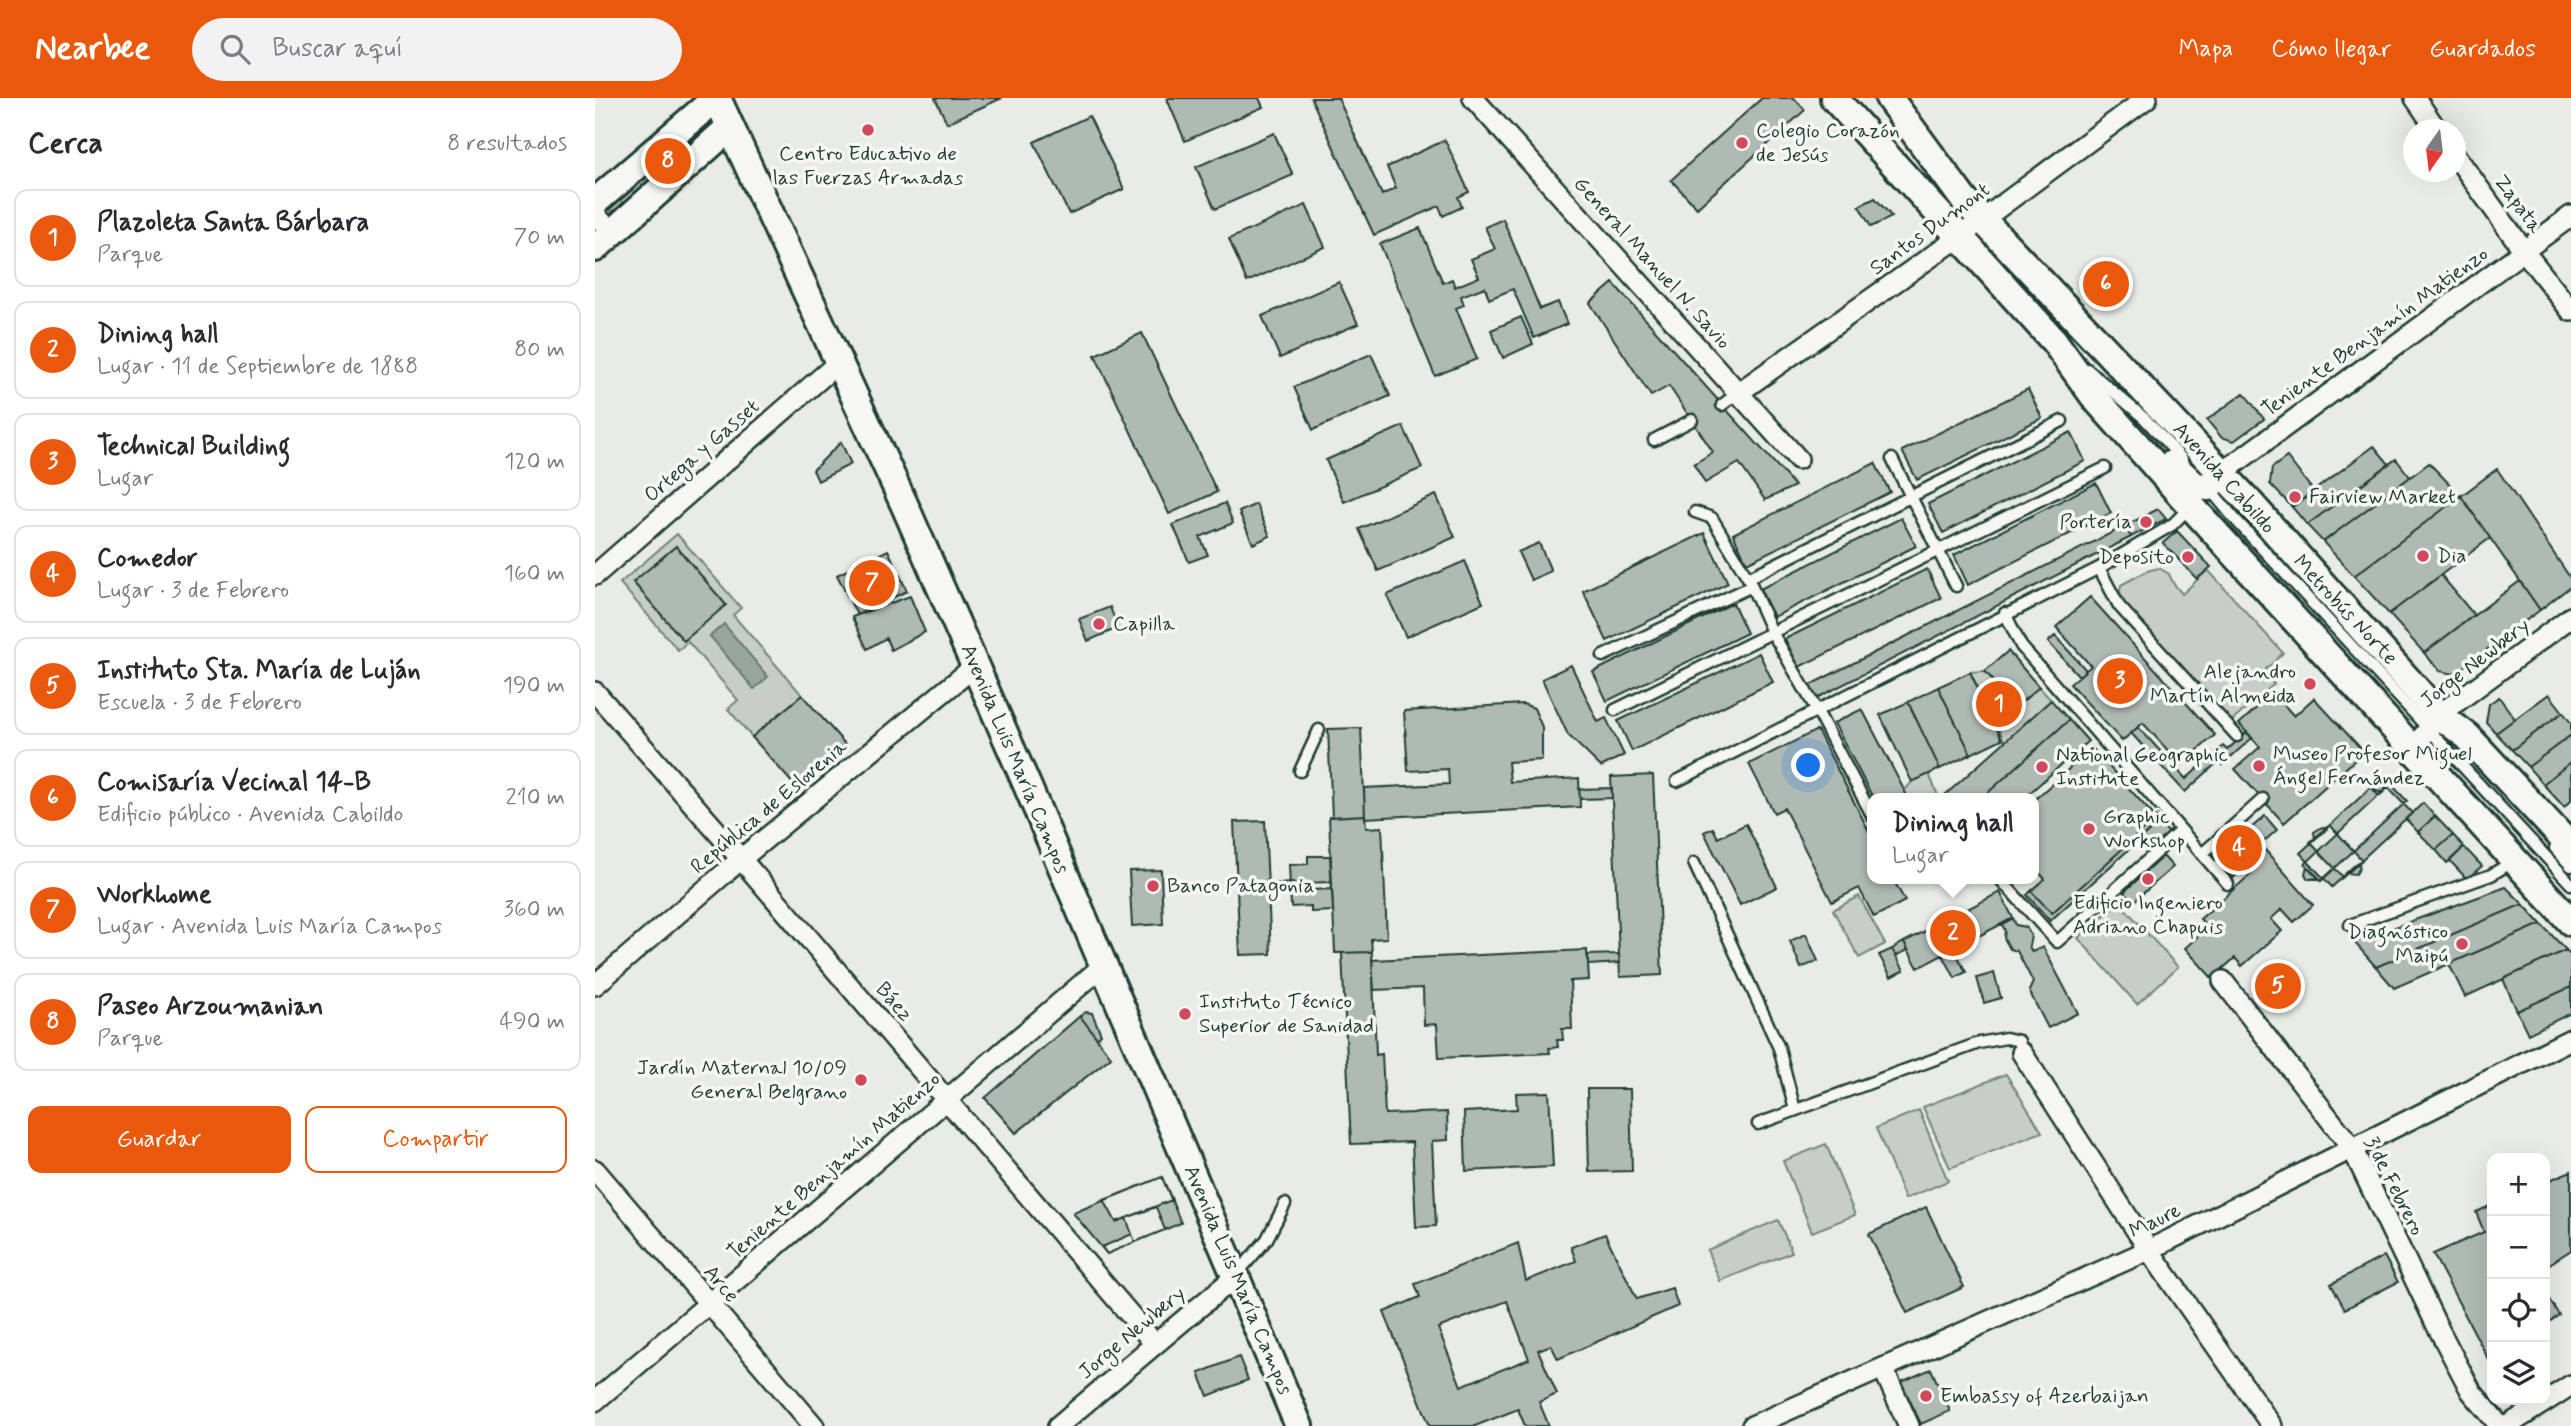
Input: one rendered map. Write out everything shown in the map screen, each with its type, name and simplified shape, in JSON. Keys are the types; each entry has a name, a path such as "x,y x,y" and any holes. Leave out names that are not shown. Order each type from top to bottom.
{"main road":[{"name":"Avenida Luis María Campos","path":"717,98 975,666 1299,1426"},
{"path":"595,202 717,98"},
{"name":"Avenida Cabildo","path":"1815,98 1959,237 2054,341 2095,397 2207,489 2427,731 2467,736 2571,847"},
{"path":"1834,98 1938,215"},
{"path":"1869,98 1964,200"},
{"name":"Avenida Cabildo","path":"1889,98 1964,200 2207,489 2427,731 2515,861 2571,922"},
{"path":"601,231 730,127"}],"street":[{"name":"General Manuel N. Savio","path":"1473,98 1730,399 1798,458"},
{"name":"Santos Dumont","path":"1730,399 1959,237 2147,98"},
{"path":"2415,98 2429,119"},
{"name":"Zapata","path":"2466,170 2571,311"},
{"name":"Teniente Benjamín Matienzo","path":"2207,489 2571,216"},
{"name":"Ortega y Gasset","path":"595,575 839,362"},
{"name":"Jorge Newbery","path":"2427,731 2571,617"},
{"name":"República de Eslovenia","path":"595,985 741,859 975,666"},
{"name":"Báez","path":"595,692 1156,1344"},
{"name":"Teniente Benjamín Matienzo","path":"595,1401 1104,965"},
{"name":"3 de Febrero","path":"2223,981 2352,1148 2471,1391 2500,1426"},
{"name":"Maure","path":"1752,1426 2149,1250 2571,1039"},
{"path":"2022,1053 2149,1250 2272,1426"},
{"name":"Arce","path":"595,1170 814,1426"},
{"name":"Jorge Newbery","path":"1058,1426 1236,1276"},
{"path":"1883,1368 1909,1426"},
{"path":"2507,1426 2571,1385"}],"lane":[{"path":"1654,440 1692,420"},
{"path":"1603,656 2062,421"},
{"path":"1892,459 1955,586"},
{"path":"1615,710 2105,468"},
{"path":"1677,780 2099,568 2172,526 2207,489"},
{"path":"1695,512 1712,517 1750,582 1772,632 1867,806"},
{"path":"2099,568 2119,606 2237,736"},
{"path":"2005,614 2021,646 2228,884"},
{"path":"1300,771 1319,730"},
{"path":"2427,731 2468,754"},
{"path":"2427,731 2571,884"},
{"path":"2202,854 2263,799"},
{"path":"2005,884 2057,942 2181,830"},
{"path":"2543,835 2571,866"},
{"path":"2350,925 2491,875 2515,861"},
{"path":"1694,863 1779,1048 1794,1110"},
{"path":"1758,1124 1979,1043 2007,1038 2019,1041 2022,1053"},
{"path":"1236,1276 1268,1238 1285,1204"}],"shaded area":[{"path":"697,128 703,132 705,138 617,214 611,211 609,205"},
{"path":"677,534 741,608 733,615 802,695 752,737 728,709 738,700 688,642 678,650 620,583"},
{"path":"2159,568 2169,574 2182,594 2208,570 2283,653 2263,672 2274,684 2231,722 2122,601 2121,585 2147,571"},
{"path":"724,624 768,677 754,689 710,636"},
{"path":"1985,671 2016,707 2039,687 2051,700 2005,742 1970,672"},
{"path":"1929,774 1937,793 1905,793 1912,782"},
{"path":"1859,896 1885,944 1859,958 1833,910"},
{"path":"2119,902 2178,967 2137,1004 2078,938"},
{"path":"2006,1074 2042,1132 1950,1168 1923,1107"},
{"path":"1919,1110 1948,1181 1905,1199 1876,1128"},
{"path":"1826,1144 1855,1215 1812,1232 1783,1161"},
{"path":"1778,1220 1792,1252 1720,1281 1707,1250"}],"building":[{"path":"935,98 1002,98 947,123"},
{"path":"1259,98 1263,107 1185,141 1167,99"},
{"path":"1311,98 1338,98 1382,195 1396,188 1387,167 1445,140 1469,192 1458,197 1462,207 1443,216 1439,206 1374,235"},
{"path":"1762,98 1794,98 1805,110 1697,208 1671,180"},
{"path":"1089,116 1124,189 1069,214 1034,142"},
{"path":"1274,133 1293,175 1215,209 1196,167"},
{"path":"1875,198 1892,217 1871,227 1859,206"},
{"path":"1306,205 1325,247 1247,282 1229,239"},
{"path":"1503,219 1540,309 1558,302 1567,324 1534,338 1513,289 1489,299 1485,287 1461,296 1464,305 1456,308 1477,359 1435,376 1380,244 1420,228 1443,283 1452,279 1455,287 1479,277 1471,259 1495,249 1485,227"},
{"path":"1339,282 1358,324 1280,358 1262,316"},
{"path":"1613,283 1795,486 1765,500 1739,463 1705,483 1694,464 1713,452 1669,386 1651,396 1590,303"},
{"path":"1521,317 1533,344 1503,358 1491,330"},
{"path":"1142,333 1217,492 1169,514 1095,355"},
{"path":"1371,354 1390,396 1313,430 1294,387"},
{"path":"2028,389 2042,418 1917,480 1902,451"},
{"path":"2244,393 2264,419 2234,441 2221,437 2207,420"},
{"path":"1403,426 1422,468 1344,502 1326,460"},
{"path":"2071,432 2085,461 1943,533 1928,504"},
{"path":"841,442 851,464 818,481 813,470"},
{"path":"2374,446 2389,464 2307,525 2292,507"},
{"path":"2287,457 2314,492 2292,507 2270,484 2272,468"},
{"path":"2396,459 2410,477 2323,542 2307,525"},
{"path":"1875,463 1890,492 1747,563 1733,534"},
{"path":"2429,463 2461,496 2354,576 2323,542"},
{"path":"2497,469 2571,579 2571,586 2540,610 2461,496"},
{"path":"2096,483 2111,513 1968,585 1954,555"},
{"path":"1436,495 1455,537 1378,571 1359,529"},
{"name":"Dia","path":"2461,496 2490,538 2389,614 2354,576"},
{"path":"1225,503 1233,523 1200,537 1208,555 1189,562 1173,525"},
{"path":"1256,504 1270,536 1253,544 1239,512"},
{"name":"Portería","path":"2158,509 2166,519 2131,537 2125,526"},
{"path":"1901,518 1916,546 1774,617 1760,589"},
{"path":"2125,526 2131,537 1815,699 1808,686"},
{"name":"Deposito","path":"2177,531 2211,567 2197,579 2163,543"},
{"path":"1704,533 1728,583 1607,641 1583,591"},
{"path":"1539,543 1551,571 1531,580 1518,552"},
{"path":"676,546 726,605 684,641 633,582"},
{"path":"888,550 907,591 857,615 837,575"},
{"path":"1465,561 1483,603 1406,637 1387,595"},
{"path":"1927,569 1941,598 1799,667 1785,639"},
{"path":"2441,575 2474,615 2424,653 2389,614"},
{"path":"2520,581 2540,610 2454,674 2440,671 2424,653"},
{"path":"910,596 925,632 891,650 886,638 867,649 852,617"},
{"path":"2090,597 2215,735 2181,765 2143,723 2122,741 2070,684 2091,666 2056,627"},
{"path":"1733,603 1747,633 1607,701 1593,672"},
{"name":"Capilla","path":"1110,607 1118,628 1088,641 1079,619"},
{"path":"2055,636 2086,670 2079,676 2048,642"},
{"path":"2008,651 2039,687 2016,707 1985,671"},
{"path":"1759,653 1773,682 1632,751 1618,721"},
{"path":"1571,665 1598,722 1606,718 1624,755 1601,767 1568,735 1542,679"},
{"path":"1970,672 2002,739 1971,754 1938,687"},
{"path":"1938,687 1971,754 1940,769 1908,702"},
{"path":"2273,693 2294,716 2314,698 2364,752 2284,823 2235,769 2260,747 2239,724"},
{"path":"2549,694 2563,712 2512,750 2496,733"},
{"path":"802,695 845,744 795,786 752,737"},
{"path":"2499,697 2515,719 2496,733 2486,722 2489,704"},
{"path":"2051,700 2069,720 1988,793 1947,793"},
{"path":"1908,702 1940,769 1912,782 1880,715"},
{"path":"1523,704 1534,708 1542,727 1542,760 1508,762 1510,782 1579,778 1580,807 1365,818 1364,788 1449,784 1448,769 1408,771 1404,711"},
{"path":"1862,709 1905,793 1870,793 1834,723"},
{"path":"2563,712 2571,723 2571,735 2528,767 2512,750"},
{"path":"2069,720 2088,741 2030,793 1988,793"},
{"path":"2138,727 2186,779 2223,746 2227,750 2247,732 2252,738 2222,765 2219,761 2185,792 2131,733"},
{"path":"1361,728 1365,815 1332,817 1328,729"},
{"path":"1817,730 1867,827 1867,884 1896,884 1905,901 1874,917 1859,888 1832,902 1784,808 1774,813 1749,764"},
{"path":"2571,735 2571,762 2543,784 2528,767"},
{"name":"Graphic Workshop","path":"2092,748 2156,818 2052,913 2031,891 2045,879 2039,872 2039,796"},
{"path":"2571,762 2571,801 2564,807 2543,784"},
{"path":"1653,775 1662,975 1620,977 1611,777"},
{"path":"2380,779 2388,788 2379,796 2371,787"},
{"path":"2380,779 2412,813 2332,887 2300,853"},
{"path":"2380,782 2384,783 2384,791 2380,792 2376,791 2375,787 2376,783"},
{"path":"2391,784 2407,801 2321,881 2305,864"},
{"path":"1612,788 1612,798 1580,799 1579,789"},
{"path":"2423,803 2435,816 2418,832 2406,819"},
{"path":"1365,815 1366,828 1382,827 1387,938 1371,939 1372,952 1335,953 1329,817"},
{"path":"2265,816 2277,830 2260,845 2265,850 2233,878 2210,853 2235,831 2241,837"},
{"path":"2435,816 2453,835 2436,850 2418,832"},
{"path":"2156,818 2159,822 2050,921 2027,895 2031,891 2052,913"},
{"path":"1265,821 1271,954 1240,955 1234,822"},
{"path":"2159,822 2169,833 2149,851 2140,840"},
{"path":"1746,824 1777,887 1740,905 1704,832 1713,828 1718,838"},
{"path":"2330,825 2362,860 2343,877 2310,842"},
{"path":"2322,827 2327,829 2315,839 2314,832"},
{"path":"2453,835 2464,847 2447,863 2436,850"},
{"path":"2464,847 2482,866 2467,879 2450,861"},
{"path":"2265,850 2313,905 2294,922 2282,909 2271,919 2282,931 2242,966 2235,958 2212,978 2185,948 2208,927 2200,919 2251,874 2245,867"},
{"path":"1308,856 1330,856 1333,911 1311,912 1311,906 1291,907 1289,865 1308,864"},
{"name":"Edificio Ingeniero Adriano Chapuis","path":"2163,856 2173,867 2133,902 2124,892"},
{"path":"2358,862 2360,867 2356,874 2346,873"},
{"path":"2307,866 2319,878 2308,879 2305,874"},
{"path":"1161,870 1163,924 1132,926 1129,871"},
{"path":"1332,882 1332,889 1268,892 1267,884"},
{"path":"2506,887 2523,904 2376,967 2354,942"},
{"path":"2000,892 2013,918 1918,968 1904,942"},
{"name":"Diagnóstico Maipú","path":"2523,904 2541,924 2394,988 2376,967"},
{"path":"2013,918 2016,925 2026,927 2031,936 2029,946 2032,952 2043,947 2078,1013 2048,1028 2029,991 2033,982 2017,951 2010,949 2004,938 2002,924"},
{"path":"2541,924 2566,950 2465,997 2449,964"},
{"path":"1806,934 1818,961 1801,968 1790,941"},
{"path":"1904,942 1908,950 1896,956 1892,949"},
{"path":"1892,949 1904,970 1891,977 1879,955"},
{"path":"1954,949 1966,972 1955,978 1943,955"},
{"path":"1587,950 1589,980 1570,981 1572,1029 1562,1029 1563,1040 1557,1040 1558,1047 1549,1048 1550,1053 1439,1058 1437,1024 1424,1025 1423,988 1374,990 1372,960"},
{"path":"2566,950 2571,956 2571,987 2517,1011 2503,979"},
{"path":"1372,952 1376,1055 1382,1054 1385,1114 1447,1112 1448,1140 1432,1141 1436,1226 1416,1227 1412,1142 1351,1144 1342,953"},
{"path":"1619,954 1620,963 1588,965 1588,955"},
{"path":"1994,973 2001,998 1984,1003 1977,978"},
{"path":"2571,987 2571,1013 2528,1034 2517,1011"},
{"path":"1086,1012 1092,1013 1101,1034 1097,1038 1080,1016"},
{"path":"1080,1016 1111,1057 1016,1133 985,1098"},
{"path":"1587,1089 1630,1089 1632,1171 1589,1172"},
{"path":"1549,1092 1553,1167 1466,1171 1464,1112 1517,1109 1516,1093"},
{"path":"2571,1171 2571,1250 2550,1264 2550,1216 2550,1180"},
{"path":"1162,1177 1172,1200 1116,1222 1104,1200"},
{"path":"1162,1177 1181,1223 1107,1254 1073,1213"},
{"path":"1156,1207 1165,1230 1135,1242 1126,1218"},
{"path":"1926,1207 1964,1287 1907,1313 1869,1234"},
{"path":"2487,1207 2487,1356 2433,1254 2484,1232 2476,1212"},
{"path":"1132,1234 1135,1242 1107,1254 1102,1247"},
{"path":"1605,1234 1637,1299 1672,1288 1678,1306 1558,1359 1551,1345 1538,1350 1557,1394 1539,1402 1549,1426 1525,1426 1518,1409 1475,1426 1430,1426 1384,1312 1420,1297 1415,1284 1518,1243 1526,1281 1576,1261 1571,1247","holes":["1507,1301 1529,1359 1461,1386 1438,1328"]},
{"path":"2384,1256 2398,1282 2345,1309 2331,1284"},
{"path":"2550,1301 2559,1315 2550,1321"},
{"path":"1239,1357 1248,1380 1208,1396 1199,1373"},
{"name":"Embassy of Azerbaijan","path":"1931,1369 1950,1411 1921,1424 1901,1382"}],"place":[{"name":"Centro Educativo de las Fuerzas Armadas","path":"868,130"},
{"name":"Colegio Corazón de Jesús","path":"1742,143"},
{"name":"Paseo Arzoumanian","path":"668,161"},
{"name":"Comisaría Vecinal 14-B","path":"2106,284"},
{"name":"Fairview Market","path":"2295,497"},
{"name":"Portería","path":"2146,522"},
{"name":"Dia","path":"2423,556"},
{"name":"Deposito","path":"2188,557"},
{"name":"Workhome","path":"872,583"},
{"name":"Capilla","path":"1099,624"},
{"name":"Technical Building","path":"2120,681"},
{"name":"Alejandro Martín Almeida","path":"2310,684"},
{"name":"Plazoleta Santa Bárbara","path":"1999,704"},
{"name":"Museo Profesor Miguel Ángel Fernández","path":"2259,766"},
{"name":"National Geographic Institute","path":"2042,767"},
{"name":"Graphic Workshop","path":"2089,829"},
{"name":"Comedor","path":"2239,848"},
{"name":"Edificio Ingeniero Adriano Chapuis","path":"2148,879"},
{"name":"Banco Patagonia","path":"1153,886"},
{"name":"Dining hall","path":"1953,933"},
{"name":"Diagnóstico Maipú","path":"2462,944"},
{"name":"Instituto Sta. María de Luján","path":"2278,986"},
{"name":"Instituto Técnico Superior de Sanidad","path":"1185,1014"},
{"name":"Jardín Maternal 10/09 General Belgrano","path":"861,1080"},
{"name":"Embassy of Azerbaijan","path":"1926,1396"}]}
